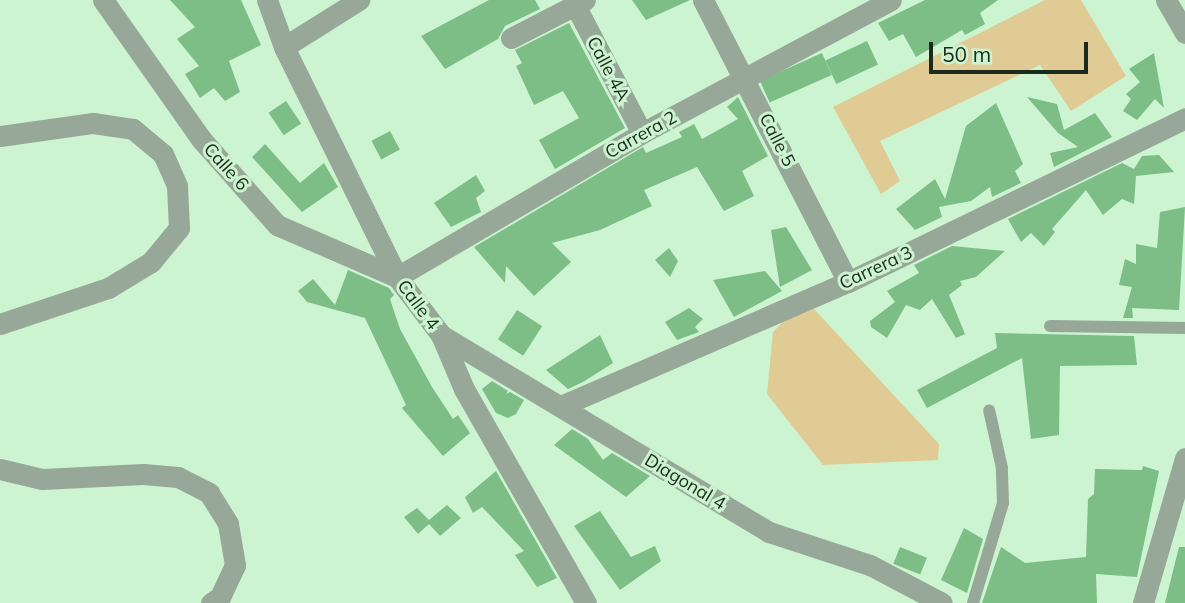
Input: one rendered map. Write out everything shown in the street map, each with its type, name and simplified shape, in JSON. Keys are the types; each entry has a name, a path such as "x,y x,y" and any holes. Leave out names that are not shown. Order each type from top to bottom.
{"street":[{"name":"Calle 6","path":"103,0 201,139 277,225 397,278"},
{"name":"Calle 4","path":"267,0 284,47 397,278 441,335 464,389 586,603"},
{"path":"284,47 359,0"},
{"name":"Calle 5","path":"703,0 848,282"},
{"name":"Carrera 2","path":"397,278 642,133 891,0"},
{"path":"1166,0 1185,33"},
{"path":"511,38 580,2"},
{"name":"Calle 4A","path":"580,2 642,133"},
{"name":"Carrera 3","path":"561,406 848,282 1185,118"},
{"path":"0,136 93,123 133,129 163,154 177,186 179,229 151,262 108,288 0,324"},
{"name":"Diagonal 4","path":"441,335 769,532 870,565 942,603"},
{"path":"1143,603 1185,458"},
{"path":"0,469 42,479 143,474 178,477 209,493 228,524 235,565 220,597 211,603"}],"lane":[{"path":"1050,326 1185,328"},
{"path":"973,603 1003,503 1002,468 989,410"}],"shaded area":[{"path":"1045,0 1081,0 1126,76 1071,111 1040,65 880,141 900,181 881,194 833,107"},
{"path":"814,309 939,444 938,460 823,465 767,394 773,332 784,321"}],"building":[{"path":"170,0 241,0 261,45 229,61 240,92 225,101 214,88 200,98 185,74 199,66 177,39 195,27"},
{"path":"489,0 535,0 540,9 505,26 498,39 445,69 421,36"},
{"path":"632,0 690,0 646,20"},
{"path":"925,0 998,0 980,13 985,24 965,35 962,30 916,57 903,34 889,41 878,23"},
{"path":"569,23 625,128 555,169 539,140 579,118 563,91 534,105 516,66 522,63 515,50"},
{"path":"867,41 878,65 836,84 825,60"},
{"path":"822,53 832,75 770,103 760,81"},
{"path":"1154,53 1164,108 1155,99 1137,120 1123,111 1131,99 1126,94 1140,82 1129,69"},
{"path":"738,97 768,156 742,171 754,196 724,211 697,167 644,190 652,206 600,230 552,243 571,262 534,296 506,266 505,283 474,247 643,147 646,153 682,137 679,132 694,124 702,139 738,119 727,107"},
{"path":"1027,97 1057,104 1064,130 1095,113 1112,137 1054,167 1050,153 1078,147 1058,133"},
{"path":"286,101 301,123 284,135 269,113"},
{"path":"996,103 1023,164 1015,171 1021,183 992,197 990,187 971,201 939,207 942,217 915,230 896,209 935,179 945,199 966,126"},
{"path":"390,131 400,150 381,159 371,141"},
{"path":"265,144 300,183 324,163 338,187 302,212 252,157"},
{"path":"1159,155 1174,172 1136,176 1134,204 1122,199 1103,215 1086,190 1052,229 1055,232 1044,246 1031,233 1021,242 1008,219 1122,163 1134,169 1142,156"},
{"path":"476,175 485,191 476,198 481,212 451,227 434,203"},
{"path":"1185,207 1179,310 1132,308 1133,318 1123,318 1132,287 1119,285 1125,259 1136,264 1136,244 1157,248 1160,212"},
{"path":"786,227 812,270 780,287 771,230"},
{"path":"952,246 1005,251 976,277 960,281 962,285 949,295 965,334 956,338 932,299 920,310 906,305 887,338 871,327 870,321 895,302 887,291 919,273 914,265"},
{"path":"669,248 678,261 670,277 655,260"},
{"path":"348,270 389,288 394,295 390,299 400,329 432,387 453,419 458,415 470,433 443,456 402,408 406,405 365,318 307,302 298,291 313,279 335,305"},
{"path":"765,271 782,291 734,317 713,280"},
{"path":"689,308 703,319 695,327 699,332 677,340 665,322"},
{"path":"517,310 542,326 523,356 498,339"},
{"path":"995,333 1134,336 1137,365 1060,366 1059,435 1031,439 1022,358 927,408 917,390 997,348"},
{"path":"600,335 613,363 568,389 546,370"},
{"path":"492,381 508,391 506,394 510,392 524,400 516,414 508,418 496,413 482,389"},
{"path":"572,429 588,439 603,460 612,453 650,476 626,497 554,445"},
{"path":"1143,466 1159,471 1137,577 1096,574 1097,603 982,603 1001,547 1025,563 1086,557 1088,499 1094,494 1095,469 1142,470"},
{"path":"496,471 557,578 537,587 515,555 524,551 482,507 473,513 465,497"},
{"path":"447,505 461,518 440,536 429,524 418,534 404,517 417,508 429,520"},
{"path":"600,511 631,557 655,546 661,561 620,590 574,526"},
{"path":"964,528 983,539 967,593 941,580"},
{"path":"900,547 927,558 920,575 893,564"},
{"path":"1179,547 1185,547 1185,603 1165,603"}]}
